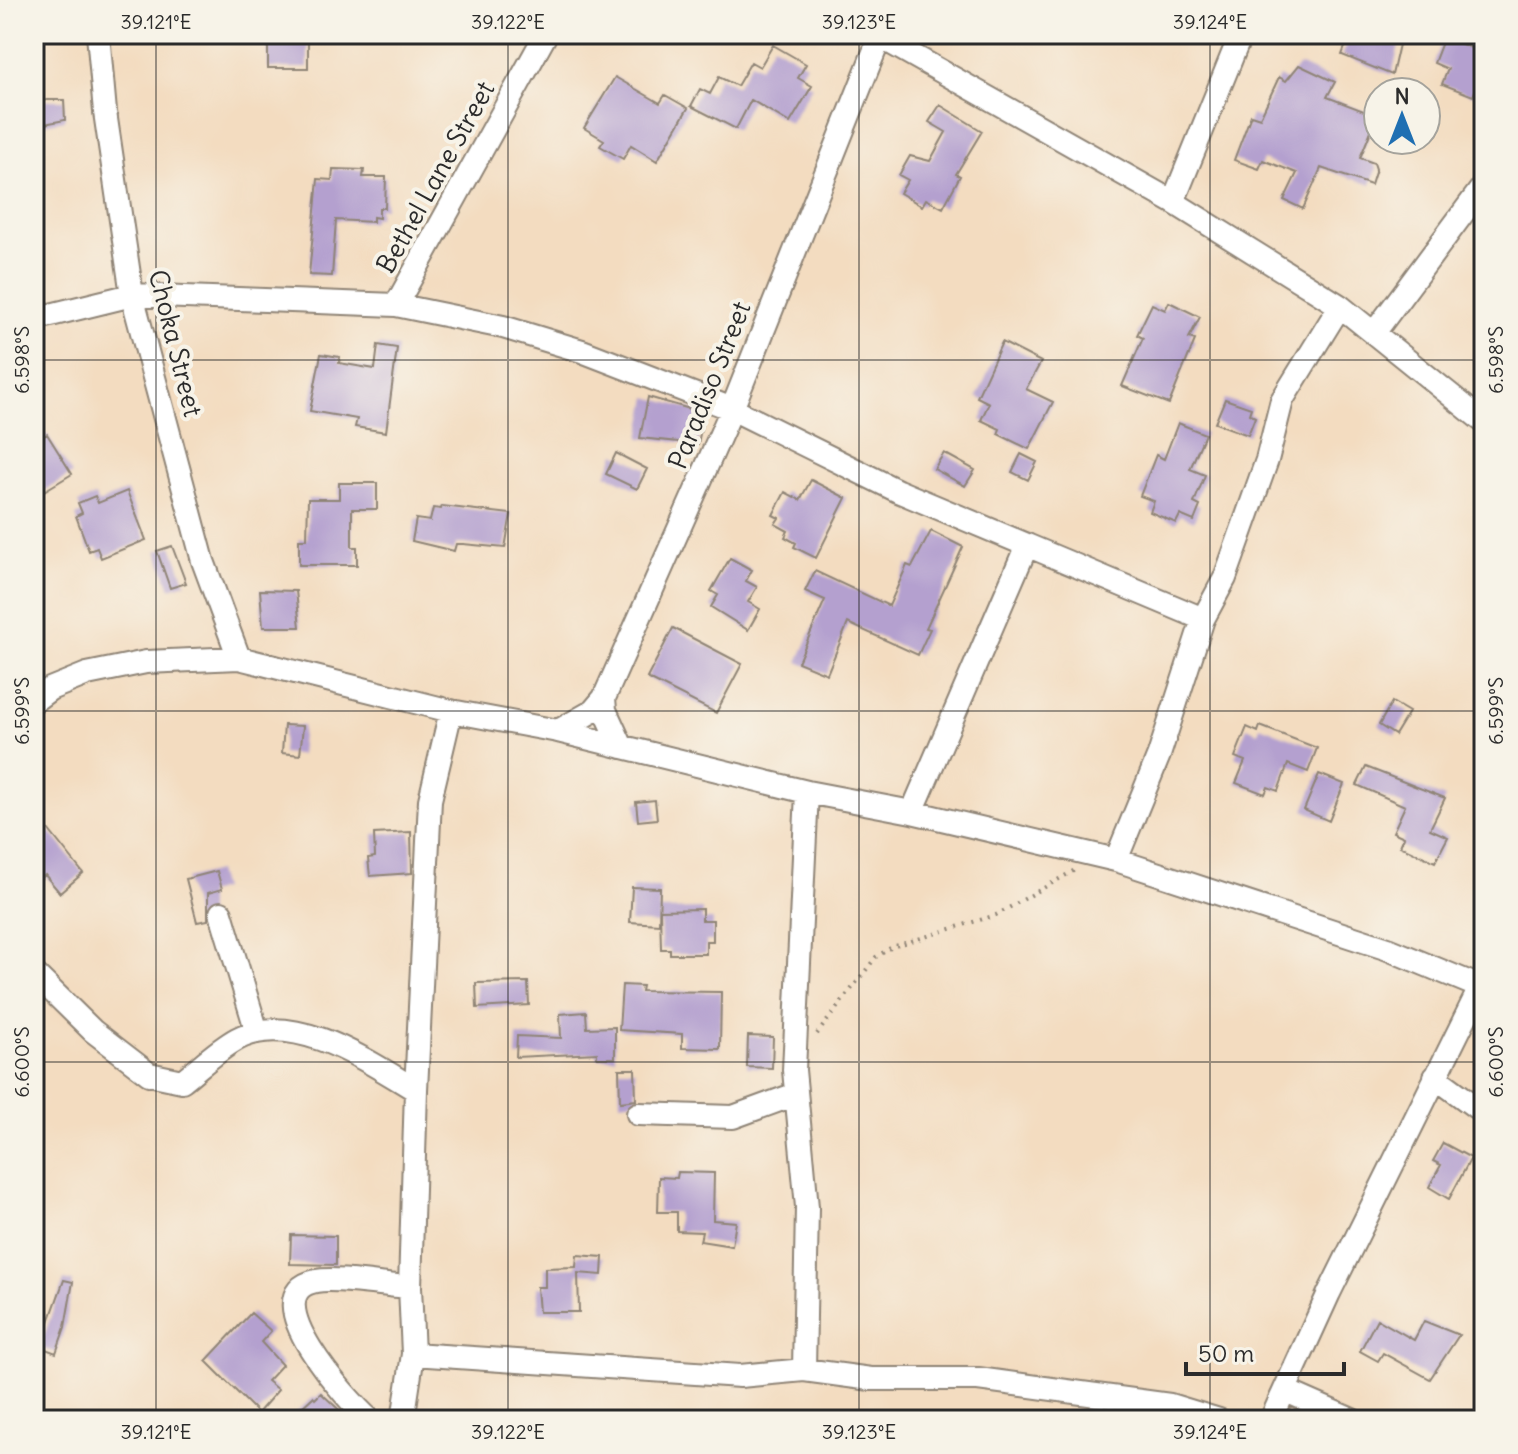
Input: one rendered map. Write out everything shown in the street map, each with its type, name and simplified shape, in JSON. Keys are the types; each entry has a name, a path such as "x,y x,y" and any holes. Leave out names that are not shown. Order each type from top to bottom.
{"street":[{"name":"Choka Street","path":"98,34 105,112 132,295 203,561 239,658"},
{"name":"Bethel Lane Street","path":"396,305 546,34"},
{"path":"1173,202 1241,34"},
{"path":"878,36 1173,202 1340,306 1484,422"},
{"name":"Paradiso Street","path":"558,731 593,711 604,698 732,409 878,36"},
{"path":"1374,333 1484,185"},
{"path":"34,319 132,295 396,305 503,327 582,351 732,409 898,491 1203,619"},
{"path":"1116,860 1159,755 1203,619 1225,578 1282,400 1340,306"},
{"path":"912,812 1027,545"},
{"path":"34,701 50,689 87,674 146,662 239,658 451,711 558,731 807,792 912,812 1116,860 1388,949 1482,984 1329,1293 1271,1420"},
{"path":"604,698 605,710 622,747"},
{"path":"403,1420 413,1354 410,1287 416,1090 430,800 451,711"},
{"path":"804,1370 807,1207 796,1094 807,792"},
{"path":"221,913 257,1032"},
{"path":"34,973 93,1031 149,1074 182,1081 236,1040 257,1032 308,1035 340,1045 416,1090"},
{"path":"1435,1077 1484,1113"},
{"path":"638,1114 733,1117 796,1094"},
{"path":"370,1420 316,1360 296,1320 295,1304 300,1291 315,1281 410,1287"},
{"path":"413,1354 740,1376 804,1370 871,1379 978,1379 1170,1405 1219,1420"},
{"path":"1286,1391 1352,1420"}],"path":[{"path":"814,1038 876,957 892,947 996,915 1064,879 1092,856"}],"building":[{"path":"1350,34 1380,43 1382,36 1400,40 1392,75 1342,55"},
{"path":"1444,37 1484,53 1484,83 1479,81 1473,96 1442,84 1448,69 1434,63"},
{"path":"268,42 308,42 308,68 268,68"},
{"path":"773,45 806,64 798,78 812,86 790,123 751,100 736,129 691,106 700,89 710,94 719,77 737,86 751,62 760,67"},
{"path":"1299,65 1335,82 1327,97 1362,110 1360,158 1374,163 1376,169 1371,185 1321,168 1303,209 1284,200 1297,173 1263,160 1259,169 1234,160 1251,115 1260,118 1279,77 1286,81"},
{"path":"615,77 660,103 665,95 688,108 657,161 631,145 623,159 600,146 604,140 584,128"},
{"path":"64,100 65,120 34,126 34,103"},
{"path":"940,105 982,131 956,174 960,176 943,208 926,199 922,206 900,193 908,180 899,175 910,156 930,161 946,132 929,122"},
{"path":"333,169 364,170 363,177 386,177 385,208 379,208 379,218 373,217 373,222 336,220 332,276 309,275 318,179 332,180"},
{"path":"1169,302 1200,317 1189,338 1195,340 1169,404 1122,386 1143,338 1137,335 1152,304 1165,310"},
{"path":"1002,342 1041,362 1026,389 1053,402 1029,449 998,434 1000,429 981,420 989,403 977,397"},
{"path":"378,345 397,348 386,432 355,427 357,419 310,411 321,354 340,357 339,363 375,369"},
{"path":"648,397 704,413 698,444 640,438"},
{"path":"1225,399 1251,408 1249,414 1255,417 1248,435 1215,423"},
{"path":"1178,423 1205,434 1190,469 1205,475 1194,503 1200,506 1194,521 1180,515 1176,523 1150,512 1154,501 1140,496 1156,455 1164,459"},
{"path":"47,434 72,474 44,491 34,475 34,442"},
{"path":"616,453 647,469 637,489 606,474"},
{"path":"944,453 975,470 965,486 934,469"},
{"path":"1021,454 1037,462 1028,480 1012,472"},
{"path":"811,480 846,498 816,558 794,547 796,543 785,537 788,531 775,524 779,518 773,515 785,492 800,500"},
{"path":"339,483 377,483 377,509 352,509 352,547 357,547 357,565 299,565 299,539 307,539 308,499 339,499"},
{"path":"127,491 146,540 101,558 97,548 89,551 76,516 82,513 78,503 95,496 98,503"},
{"path":"442,506 511,514 505,548 456,544 454,551 412,541 416,519 430,521 433,508 441,509"},
{"path":"931,531 963,547 926,628 930,629 918,655 848,623 827,674 798,662 825,600 805,591 815,571 889,606 907,565 912,567"},
{"path":"172,546 186,583 170,588 157,551"},
{"path":"730,558 752,570 746,581 757,587 748,602 760,609 748,630 711,607 718,595 711,591"},
{"path":"260,590 296,591 300,627 263,627"},
{"path":"673,628 742,664 716,713 647,678"},
{"path":"1392,702 1409,712 1395,735 1379,725"},
{"path":"284,725 303,726 300,755 282,753"},
{"path":"1260,726 1317,748 1308,772 1288,764 1278,791 1268,787 1265,794 1236,783 1245,761 1235,757 1247,727 1258,732"},
{"path":"1366,767 1445,798 1430,829 1448,837 1435,862 1400,846 1404,837 1393,832 1405,806 1357,785"},
{"path":"1319,774 1344,784 1329,821 1304,810"},
{"path":"655,800 657,819 638,821 636,802"},
{"path":"44,824 83,873 60,893 45,875 34,884 34,833"},
{"path":"411,832 412,873 370,876 368,858 375,857 374,834"},
{"path":"217,871 222,889 208,893 208,920 197,922 186,879"},
{"path":"632,887 660,888 659,924 630,922"},
{"path":"702,909 702,920 713,920 713,941 706,941 706,954 670,954 670,949 661,949 660,910"},
{"path":"528,982 529,1005 477,1008 476,983"},
{"path":"622,985 642,986 641,991 721,992 720,1049 682,1048 682,1034 619,1030"},
{"path":"586,1012 587,1028 615,1027 615,1058 597,1058 597,1053 516,1057 517,1036 561,1038 560,1014"},
{"path":"748,1036 773,1037 772,1068 747,1067"},
{"path":"619,1069 635,1069 636,1100 620,1102"},
{"path":"1443,1143 1471,1158 1449,1199 1429,1187 1441,1165 1433,1161"},
{"path":"678,1172 714,1173 713,1220 736,1222 732,1246 700,1241 702,1232 677,1231 677,1212 658,1212 659,1177 677,1178"},
{"path":"291,1235 336,1236 336,1265 290,1264"},
{"path":"577,1255 603,1257 602,1275 578,1273 579,1312 539,1312 537,1287 545,1287 545,1268 576,1267"},
{"path":"64,1280 73,1282 65,1327 56,1353 40,1347"},
{"path":"251,1313 271,1331 261,1342 282,1365 267,1381 278,1390 258,1413 206,1361"},
{"path":"1377,1319 1414,1340 1424,1321 1459,1335 1430,1379 1383,1353 1378,1361 1360,1351"},
{"path":"321,1393 350,1420 288,1420 313,1397 315,1399"}]}
